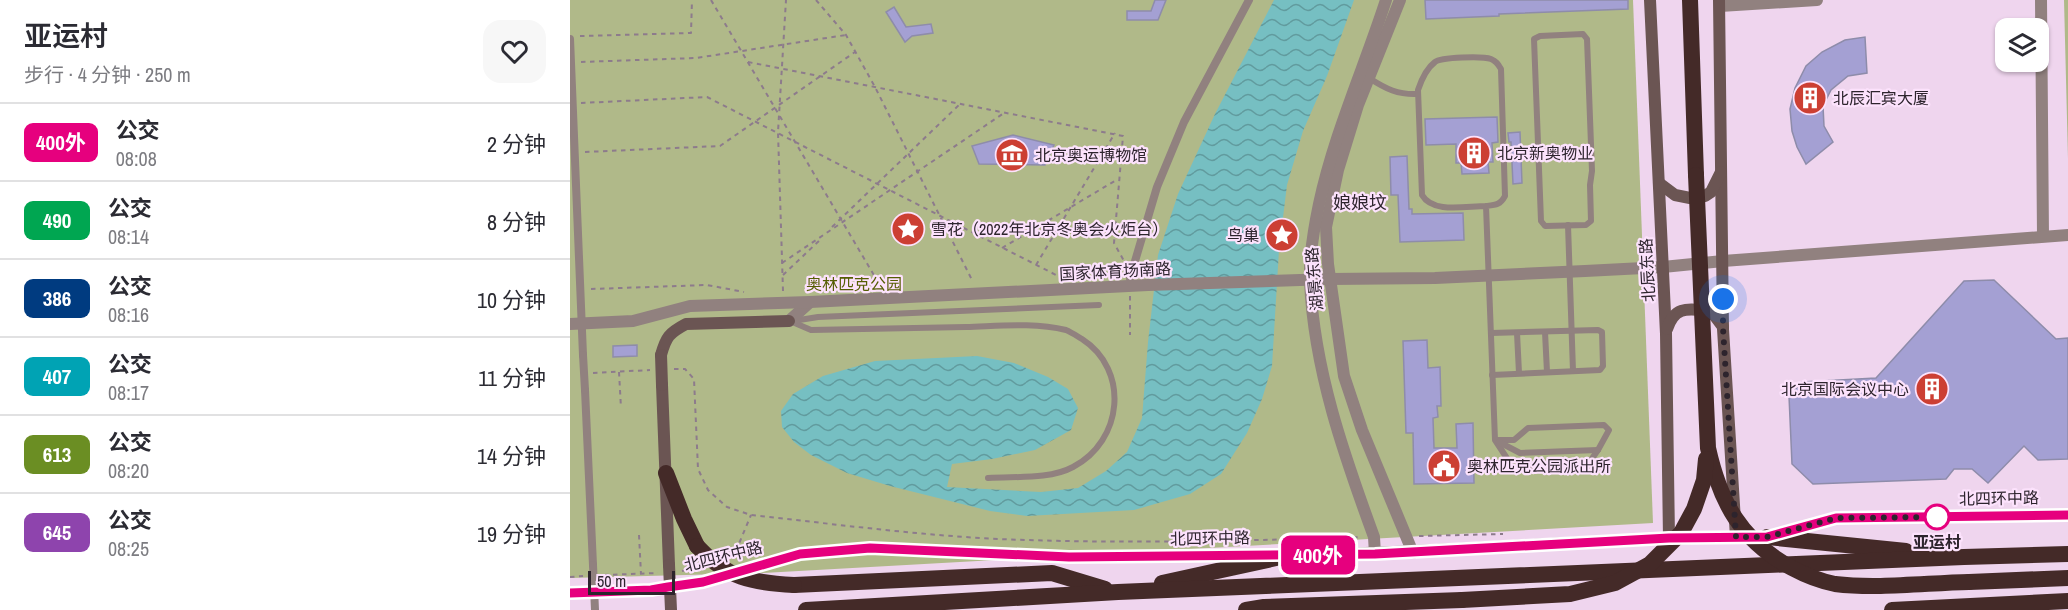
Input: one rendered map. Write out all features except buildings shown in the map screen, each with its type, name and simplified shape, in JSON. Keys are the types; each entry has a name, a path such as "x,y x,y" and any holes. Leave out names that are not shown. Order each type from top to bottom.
{"highway":[{"path":"1246,610 1264,607 1570,594 1615,584 1650,564 1681,533 1694,509 1704,480 1708,448 1690,0"},
{"path":"1708,448 1724,501 1739,524 1756,544 1778,561 1804,574 1834,584 1867,585 2068,578"},
{"path":"666,473 697,546 711,562 728,573 762,584 794,585 1052,573 1118,592 1290,555"},
{"path":"1767,537 1964,557"},
{"path":"806,610 1118,592 2068,554"},
{"path":"1892,610 2065,602"}],"main road":[{"name":"北辰东路","path":"1650,0 1666,334 1669,538"},
{"path":"1720,3 1723,328 1736,537"},
{"path":"1659,183 1675,195 1690,198 1705,196 1711,192 1722,171"},
{"path":"1666,334 1671,317 1680,310 1711,310 1723,328"},
{"path":"671,610 661,356 666,339 672,332 686,324 789,321"}],"street":[{"path":"1130,282 1157,187 1184,122 1249,0"},
{"name":"湖景东路","path":"1375,554 1374,537 1338,433 1324,382 1310,280 1319,205 1328,170 1386,0"},
{"name":"湖景东路","path":"1400,0 1358,105 1338,170 1326,227 1330,279 1344,376 1362,430 1413,553"},
{"path":"1720,3 1817,0"},
{"path":"2041,0 2043,236"},
{"path":"570,38 580,289 575,324 583,355 595,610"},
{"name":"国家体育场南路","path":"575,324 633,321 690,306 810,302 1130,282 1148,285 1488,275 1663,267 2068,235"},
{"path":"789,321 810,302"},
{"name":"北四环中路","path":"570,593 661,588 703,582 800,554 870,548 1069,557 1413,553 1669,538 1767,537 1836,518 2068,515"}],"lane":[{"path":"1583,34 1587,39 1592,171 1591,220 1586,225 1568,225 1545,226 1541,221 1534,39 1540,36 1583,34"},
{"path":"1488,58 1496,62 1501,69 1505,196 1496,206 1486,206 1436,207 1426,202 1422,195 1418,94 1421,81 1435,62 1444,59 1488,58"},
{"path":"1369,78 1389,91 1418,94"},
{"path":"1486,206 1496,440 1512,466 1518,470 1586,467 1609,430 1604,425 1528,428 1514,440 1496,440"},
{"path":"1568,225 1573,371"},
{"path":"789,321 818,317 1099,305"},
{"path":"789,321 811,330 1031,325 1068,331 1094,347 1111,378 1115,397 1113,418 1106,436 1093,452 1073,468 1051,474 988,478"},
{"path":"1491,333 1598,330 1602,332 1603,366 1600,370 1492,375"},
{"path":"1545,332 1547,372"},
{"path":"1517,333 1519,374"},
{"path":"1496,440 1520,453 1598,450"}],"path":[{"path":"570,38 691,33 692,0"},
{"path":"711,0 882,289"},
{"path":"783,294 778,132 786,0"},
{"path":"816,0 846,35 909,152 975,285"},
{"path":"571,62 696,58 846,35"},
{"path":"574,152 720,146 855,52"},
{"path":"748,62 1123,136 1114,243 1128,267 1130,335"},
{"path":"573,104 707,97 1067,281 1055,281"},
{"path":"842,221 909,152 960,104"},
{"path":"782,263 1005,112"},
{"path":"1035,265 1115,134"},
{"path":"1002,248 1118,179"},
{"path":"783,275 826,233"},
{"path":"580,289 707,285 749,293"},
{"path":"620,372 621,408"},
{"path":"698,469 708,490 727,507 751,515 904,532 998,539 1079,541 1239,541 1374,537"},
{"path":"1407,537 1503,534"},
{"path":"639,535 641,574"}],"green space":[{"name":"奥林匹克公园","path":"570,0 1633,0 1653,523 763,573 570,578"},
{"path":"2064,0 2068,0 2068,159"}],"water":[{"path":"1274,0 1354,0 1327,76 1303,131 1287,185 1279,250 1272,366 1262,399 1247,433 1221,474 1190,494 1134,510 1027,516 990,511 847,473 811,455 794,442 782,427 781,411 793,394 823,376 875,361 977,356 1014,363 1048,377 1068,389 1078,408 1071,430 1035,450 952,464 947,487 1041,492 1078,488 1106,471 1127,452 1142,418 1158,255 1178,194 1215,114"}],"bus line":[{"name":"400外","path":"570,593 651,590 703,582 800,554 870,548 1069,557 1375,554 1669,538 1767,537 1836,518 2068,515"}],"place":[{"name":"北辰汇宾大厦","path":"1810,98"},
{"name":"北京新奥物业","path":"1474,153"},
{"name":"北京奥运博物馆","path":"1012,155"},
{"name":"雪花（2022年北京冬奥会火炬台）","path":"908,229"},
{"name":"鸟巢","path":"1282,235"},
{"name":"北京国际会议中心","path":"1932,389"},
{"name":"奥林匹克公园派出所","path":"1444,466"},
{"name":"亚运村","path":"1937,517"}],"district":[{"name":"娘娘坟","path":"1360,202"}],"route":[{"path":"1723,299 1736,537 1767,537 1836,518 1937,517"}]}
